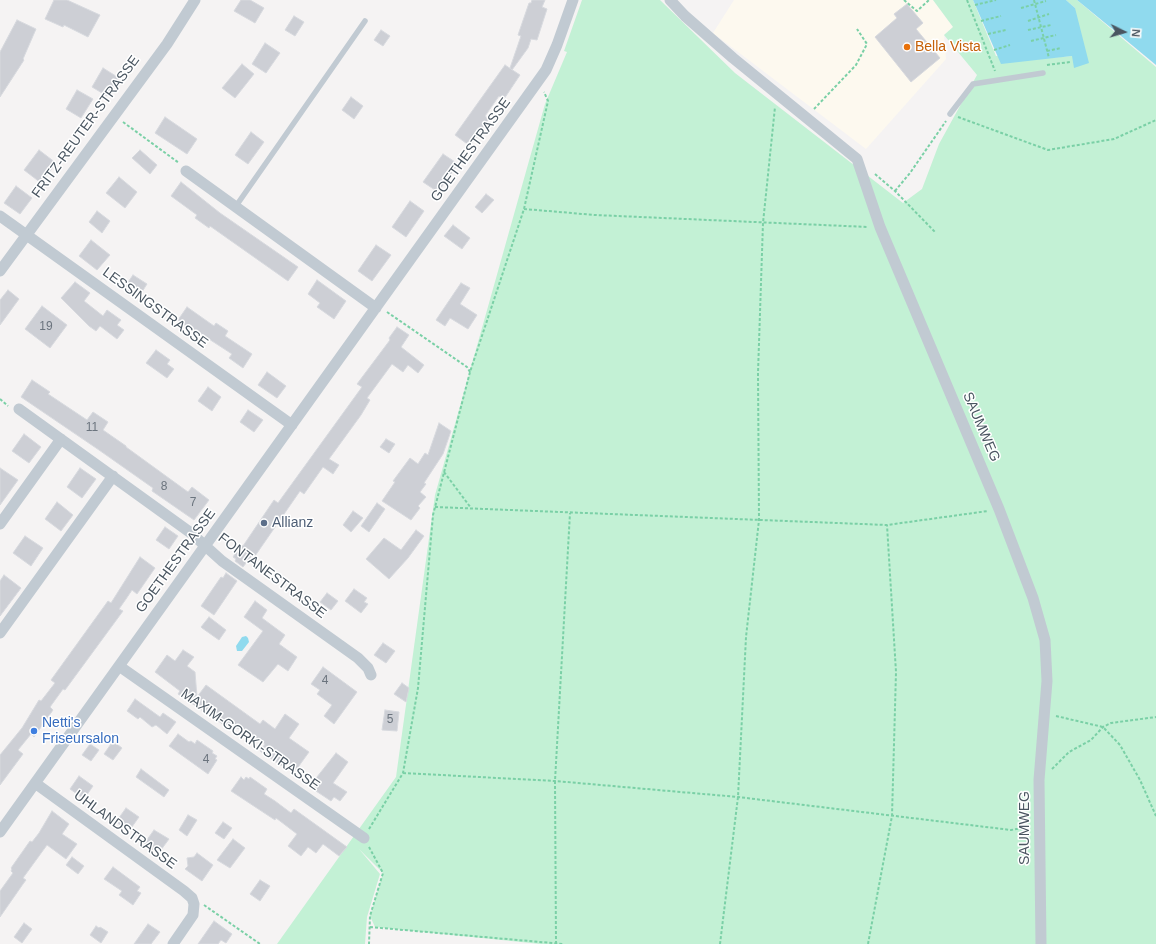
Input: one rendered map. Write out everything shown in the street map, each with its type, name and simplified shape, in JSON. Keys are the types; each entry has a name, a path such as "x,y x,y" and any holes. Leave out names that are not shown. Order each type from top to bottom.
{"street":[{"name":"FRITZ-REUTER-STRASSE","path":"0,271 170,39 196,0"},
{"name":"GOETHESTRASSE","path":"0,832 536,84 549,64 574,0"},
{"path":"670,0 685,16 805,118"},
{"name":"SAUMWEG","path":"805,118 857,159 880,227 999,509 1033,598 1045,640 1047,681 1039,780 1041,944"},
{"path":"186,171 376,308"},
{"name":"LESSINGSTRASSE","path":"0,216 292,425"},
{"name":"FONTANESTRASSE","path":"19,409 191,533 222,561 358,658 368,668 371,675"},
{"path":"0,524 61,439"},
{"path":"0,633 113,476"},
{"name":"MAXIM-GORKI-STRASSE","path":"119,666 364,838"},
{"name":"UHLANDSTRASSE","path":"35,783 184,891 192,898 194,904"},
{"path":"174,944 193,915 194,904"}],"lane":[{"path":"236,206 366,21"},
{"path":"950,114 973,84 1043,73"}],"path":[{"path":"904,0 917,11 929,0"},
{"path":"967,0 994,71 1001,70"},
{"path":"975,5 996,0"},
{"path":"1034,0 1049,58"},
{"path":"1021,8 1046,1"},
{"path":"1028,21 1049,14"},
{"path":"981,21 1001,16"},
{"path":"1028,30 1052,25"},
{"path":"805,118 856,65 867,44 857,29"},
{"path":"988,34 1006,30"},
{"path":"1031,42 1056,35"},
{"path":"994,50 1010,45"},
{"path":"1047,51 1061,48"},
{"path":"1047,65 1070,62"},
{"path":"369,944 370,916 383,873 364,838 403,773 418,688 433,515 470,372 524,209 548,101 546,94 536,84"},
{"path":"720,944 738,797 746,637 759,520 758,373 763,223 777,94"},
{"path":"895,191 910,173 950,114 1048,150 1114,139 1156,120"},
{"path":"113,115 184,166 186,171"},
{"path":"873,173 895,191 936,233"},
{"path":"524,209 596,216 880,227"},
{"path":"376,308 391,314 467,367 470,372"},
{"path":"444,472 471,508"},
{"path":"435,507 887,525 999,509"},
{"path":"556,944 555,781 570,513"},
{"path":"868,944 892,816 896,672 887,525"},
{"path":"1045,713 1103,727 1120,745 1140,780 1156,816"},
{"path":"1039,780 1069,752 1091,740 1103,727 1111,723 1156,717"},
{"path":"403,773 555,781 738,797 1011,830 1040,825"},
{"path":"194,904 203,904 260,944"},
{"path":"370,927 563,944"}],"shaded area":[{"path":"734,0 933,0 953,27 944,35 946,59 866,149 713,33"}],"green space":[{"path":"582,0 660,0 735,73 903,203 922,189 939,144 977,75 944,35 953,27 933,0 973,0 996,56 1049,58 1072,56 1075,8 1066,0 1077,0 1156,67 1156,944 540,944 375,927 370,916 383,873 359,849 380,874 367,917 365,944 277,944 396,777 435,495 545,104 567,52 564,51"}],"water":[{"path":"973,0 1066,0 1075,8 1089,63 1074,68 1072,56 1001,64"},
{"path":"1077,0 1156,0 1156,65 1121,36"},
{"path":"246,636 249,642 242,651 237,651 236,646 242,637"}],"building":[{"path":"54,0 67,0 100,15 88,37 64,25 63,27 45,19"},
{"path":"241,0 250,0 264,8 255,23 234,11"},
{"path":"532,0 545,0 542,7 547,9 537,40 531,39 528,48 512,70 510,68 521,36 518,35 529,3 531,3"},
{"name":"Bella Vista","path":"907,4 923,23 916,29 940,58 911,82 875,37 897,18 894,14"},
{"path":"294,16 304,22 295,36 285,30"},
{"path":"17,20 36,29 23,59 24,60 0,97 0,52"},
{"path":"381,30 390,36 383,46 374,40"},
{"path":"265,43 280,53 266,73 252,64"},
{"path":"242,64 254,74 235,98 222,88"},
{"path":"505,65 520,75 504,99 499,96 485,116 489,119 470,146 455,135"},
{"path":"103,68 119,78 107,96 92,87"},
{"path":"77,90 93,99 81,118 66,109"},
{"path":"351,97 363,106 354,119 342,110"},
{"path":"165,117 197,139 187,154 155,133"},
{"path":"251,132 264,142 248,164 235,155"},
{"path":"39,150 56,163 41,183 24,170"},
{"path":"140,150 157,165 150,174 132,158"},
{"path":"443,154 458,164 438,192 423,182"},
{"path":"119,177 137,192 125,208 106,193"},
{"path":"181,182 220,213 298,267 288,281 210,226 209,228 195,218 197,215 171,196"},
{"path":"16,186 32,198 20,214 4,203"},
{"path":"486,194 494,200 482,213 475,207"},
{"path":"410,201 424,211 406,237 392,227"},
{"path":"97,211 110,221 102,233 89,222"},
{"path":"453,225 470,238 462,249 444,236"},
{"path":"91,240 110,255 97,270 79,256"},
{"path":"376,245 391,255 372,281 358,271"},
{"path":"133,275 147,284 138,298 124,288"},
{"path":"317,280 346,301 334,319 317,307 320,303 308,294"},
{"path":"75,282 90,293 84,301 103,316 107,310 121,320 117,325 124,330 117,339 100,326 96,331 89,326 61,298"},
{"path":"461,283 470,288 460,304 477,315 468,329 450,318 445,326 436,320"},
{"path":"8,290 19,299 0,325 0,300"},
{"path":"42,306 67,325 50,348 25,329"},
{"path":"187,307 214,326 216,323 228,331 225,336 252,354 243,368 229,358 232,354 192,328 191,330 178,320"},
{"path":"397,327 409,335 401,347 424,365 418,373 408,365 403,372 392,364 367,398 370,400 361,415 329,459 339,465 333,474 323,467 304,494 300,491 255,556 253,554 243,567 235,561 236,559 233,557 241,545 243,546 274,500 278,503 362,387 357,384 390,340 389,338"},
{"path":"156,350 170,360 167,364 174,369 167,378 146,363"},
{"path":"267,372 286,386 277,398 258,385"},
{"path":"32,380 50,392 48,394 87,420 93,412 108,422 103,430 188,492 192,487 209,500 194,520 152,491 153,488 21,397"},
{"path":"208,387 221,397 212,411 198,401"},
{"path":"248,410 263,420 254,432 240,422"},
{"path":"439,423 451,431 443,454 424,483 426,484 420,492 426,497 418,506 420,508 411,520 382,501 395,482 393,481 410,458 418,464 425,453 428,455"},
{"path":"24,434 41,447 29,463 12,451"},
{"path":"386,439 395,444 389,453 380,447"},
{"path":"0,468 18,480 0,505"},
{"path":"80,468 96,479 82,498 67,487"},
{"path":"57,502 73,515 61,531 45,519"},
{"path":"377,503 385,509 369,532 361,526"},
{"path":"353,511 363,518 351,532 343,525"},
{"path":"165,527 178,536 169,549 156,540"},
{"path":"416,530 424,536 408,558 389,579 366,559 384,538 401,550"},
{"path":"25,536 43,548 31,566 13,553"},
{"path":"140,557 155,568 137,594 132,590 119,609 123,611 65,690 63,689 50,707 53,710 34,737 31,734 18,750 23,754 0,785 0,755 22,728 39,700 41,701 55,683 51,680 108,601 111,603"},
{"path":"226,573 237,581 214,615 201,606 221,577 223,578"},
{"path":"4,575 21,588 0,616 0,581"},
{"path":"354,589 367,598 364,602 368,604 361,613 345,601"},
{"path":"327,593 338,601 331,610 320,602"},
{"path":"255,601 267,610 262,618 285,635 279,644 297,657 288,671 278,664 263,682 238,665 263,631 244,617"},
{"path":"209,617 226,630 219,640 201,627"},
{"path":"383,643 395,651 386,663 374,655"},
{"path":"183,650 194,657 187,666 195,672 197,697 206,685 260,724 263,720 275,729 285,714 299,724 289,738 309,752 296,770 286,762 284,766 280,765 260,751 265,744 241,727 239,729 235,727 234,729 231,727 230,729 178,694 180,691 155,672 167,655 175,661"},
{"path":"323,667 357,692 334,724 324,716 332,705 317,694 320,690 311,684"},
{"path":"402,683 409,688 406,702 394,694"},
{"path":"135,699 160,717 163,713 176,722 167,734 156,725 152,727 140,717 138,719 127,711"},
{"path":"385,710 399,712 397,731 382,730"},
{"path":"178,734 189,742 191,741 195,744 197,740 213,751 212,753 217,756 215,759 217,760 208,774 169,746"},
{"path":"113,741 122,748 113,760 104,754"},
{"path":"90,744 99,750 91,761 82,755"},
{"path":"336,753 348,762 333,783 347,792 340,801 334,797 331,801 313,789 316,785 313,782"},
{"path":"141,769 169,790 164,797 136,777"},
{"path":"79,776 93,786 84,799 70,789"},
{"path":"241,777 244,780 246,777 249,779 250,777 267,789 264,794 291,813 294,809 347,847 339,856 323,844 316,853 308,847 301,856 288,846 297,834 276,818 275,820 231,791"},
{"path":"126,808 139,817 129,831 116,822"},
{"path":"52,811 69,824 62,834 77,844 66,859 47,845 23,878 26,880 0,917 0,891 13,873 11,868 30,841 32,842 39,833"},
{"path":"188,815 197,820 187,836 179,830"},
{"path":"223,822 232,828 224,839 215,833"},
{"path":"154,830 169,839 158,854 144,844"},
{"path":"233,839 245,848 230,868 217,860"},
{"path":"197,853 213,865 202,881 185,869 188,866 187,858 194,857"},
{"path":"72,857 84,866 78,874 66,865"},
{"path":"113,867 140,887 137,891 141,893 133,905 119,895 122,891 104,879"},
{"path":"260,880 270,886 260,901 250,894"},
{"path":"214,921 232,934 226,943 221,940 218,944 198,944"},
{"path":"24,923 32,929 22,943 14,937"},
{"path":"148,924 160,932 151,944 134,944"},
{"path":"96,926 108,932 101,943 90,935"}],"place":[{"name":"Bella Vista","path":"907,47"},
{"name":"Allianz","path":"264,523"},
{"name":"Netti's Friseursalon","path":"34,731"}]}
